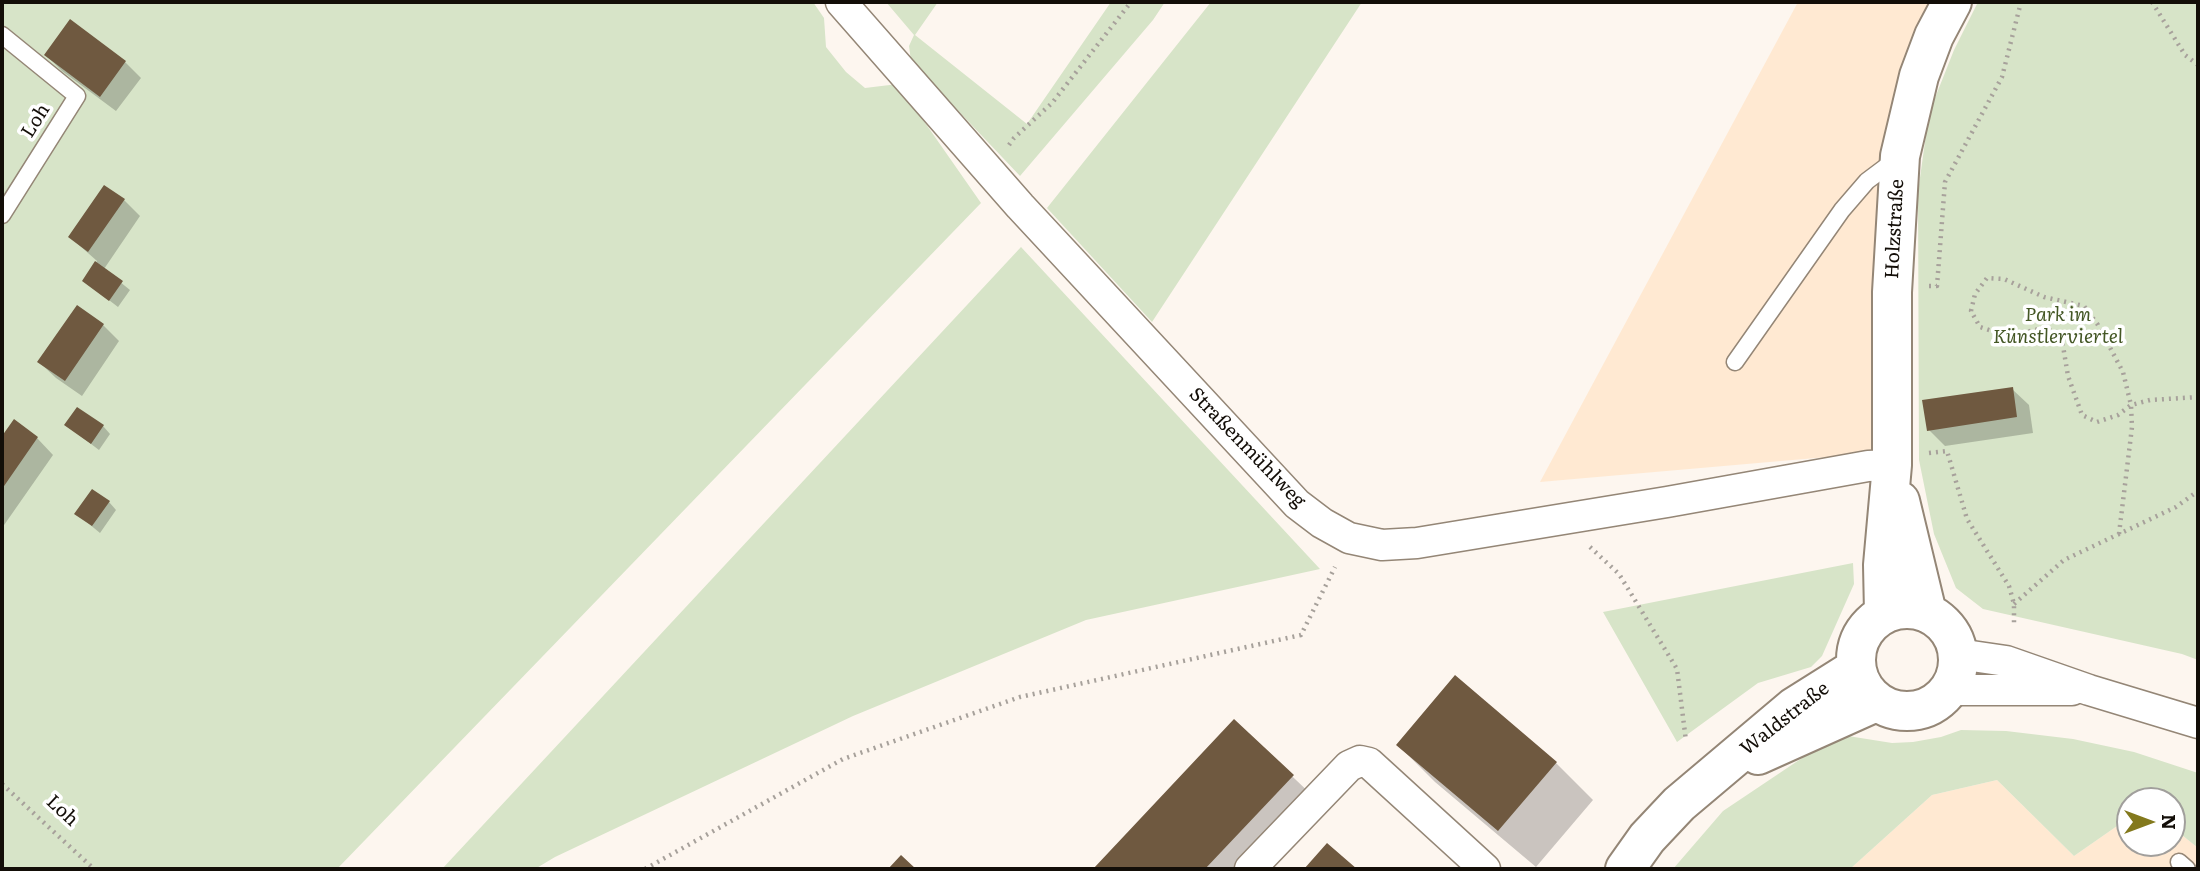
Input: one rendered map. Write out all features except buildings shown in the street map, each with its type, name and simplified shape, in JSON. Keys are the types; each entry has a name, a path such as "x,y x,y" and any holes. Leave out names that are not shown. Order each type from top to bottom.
{"street":[{"name":"Straßenmühlweg","path":"841,2 1020,206 1297,504 1322,523 1349,538 1382,545 1417,543 1909,459"},
{"name":"Holzstraße","path":"1927,613 1892,292 1900,156 1919,76 1934,36 1952,2"},
{"name":"Holzstraße","path":"1884,613 1883,565 1909,459"},
{"path":"1912,609 1927,613 1948,629 1954,672 1932,705 1910,712 1898,711 1876,702 1859,681 1856,668 1856,652 1861,636 1871,623 1884,613 1912,609"},
{"name":"Waldstraße","path":"1625,869 1647,838 1679,804 1718,774 1794,707 1856,668"},
{"path":"1954,672 2089,690 2198,723"},
{"name":"Waldstraße","path":"1718,774 1876,702"},
{"path":"1250,869 1349,766 1360,761 1369,763 1485,869"}],"lane":[{"name":"Loh","path":"2,35 77,96 2,215"},
{"path":"1735,362 1842,210 1867,181 1900,156"}],"path":[{"path":"991,172 1014,138 1052,103 1131,2"},
{"path":"1925,286 1937,286 1945,182 2002,77 2021,2"},
{"path":"2152,2 2185,55 2198,65"},
{"path":"2119,534 2132,428 2131,405 2123,372 2098,325 2084,306 2044,297 2004,279 1987,278 1975,294 1971,311 1980,327 1998,333 2044,328 2056,332 2062,341 2068,376 2082,415 2097,422 2118,415 2131,405 2157,399 2198,397"},
{"path":"1909,459 1947,451 1967,519 2009,586 2014,604 2014,626"},
{"path":"2014,604 2064,560 2176,507 2198,491"},
{"path":"1560,519 1619,574 1677,669 1686,741"},
{"path":"645,869 843,759 1020,697 1301,635 1349,538"},
{"name":"Loh","path":"2,784 94,869"}],"shaded area":[{"path":"1798,2 1941,2 1882,160 1875,233 1873,453 1540,482"},
{"path":"1997,780 2074,856 2116,827 2116,857 2186,857 2186,838 2198,848 2198,869 1850,869 1932,795"}],"green space":[{"path":"2,2 813,2 824,18 826,47 846,72 865,88 898,84 981,203 337,869 2,869"},
{"path":"886,2 938,2 915,35 1027,124 1111,2 1165,2 1153,20 1020,176 911,61 909,46 914,35"},
{"path":"1211,2 1362,2 1152,322 1047,208"},
{"name":"Park im Künstlerviertel","path":"1978,2 2198,2 2198,660 2182,654 1983,609 1956,588 1934,534 1919,460 1918,192 1929,113 1954,50"},
{"path":"1021,247 1320,569 1086,620 853,716 555,857 535,869 442,869"},
{"path":"1853,563 1854,584 1822,656 1811,667 1758,683 1677,742 1603,612"},
{"path":"1961,730 2006,731 2073,739 2134,752 2198,773 2198,848 2186,838 2186,787 2116,787 2116,827 2074,856 1997,780 1932,795 1850,869 1673,869 1723,811 1820,746 1848,736 1892,743 1941,737"}]}
